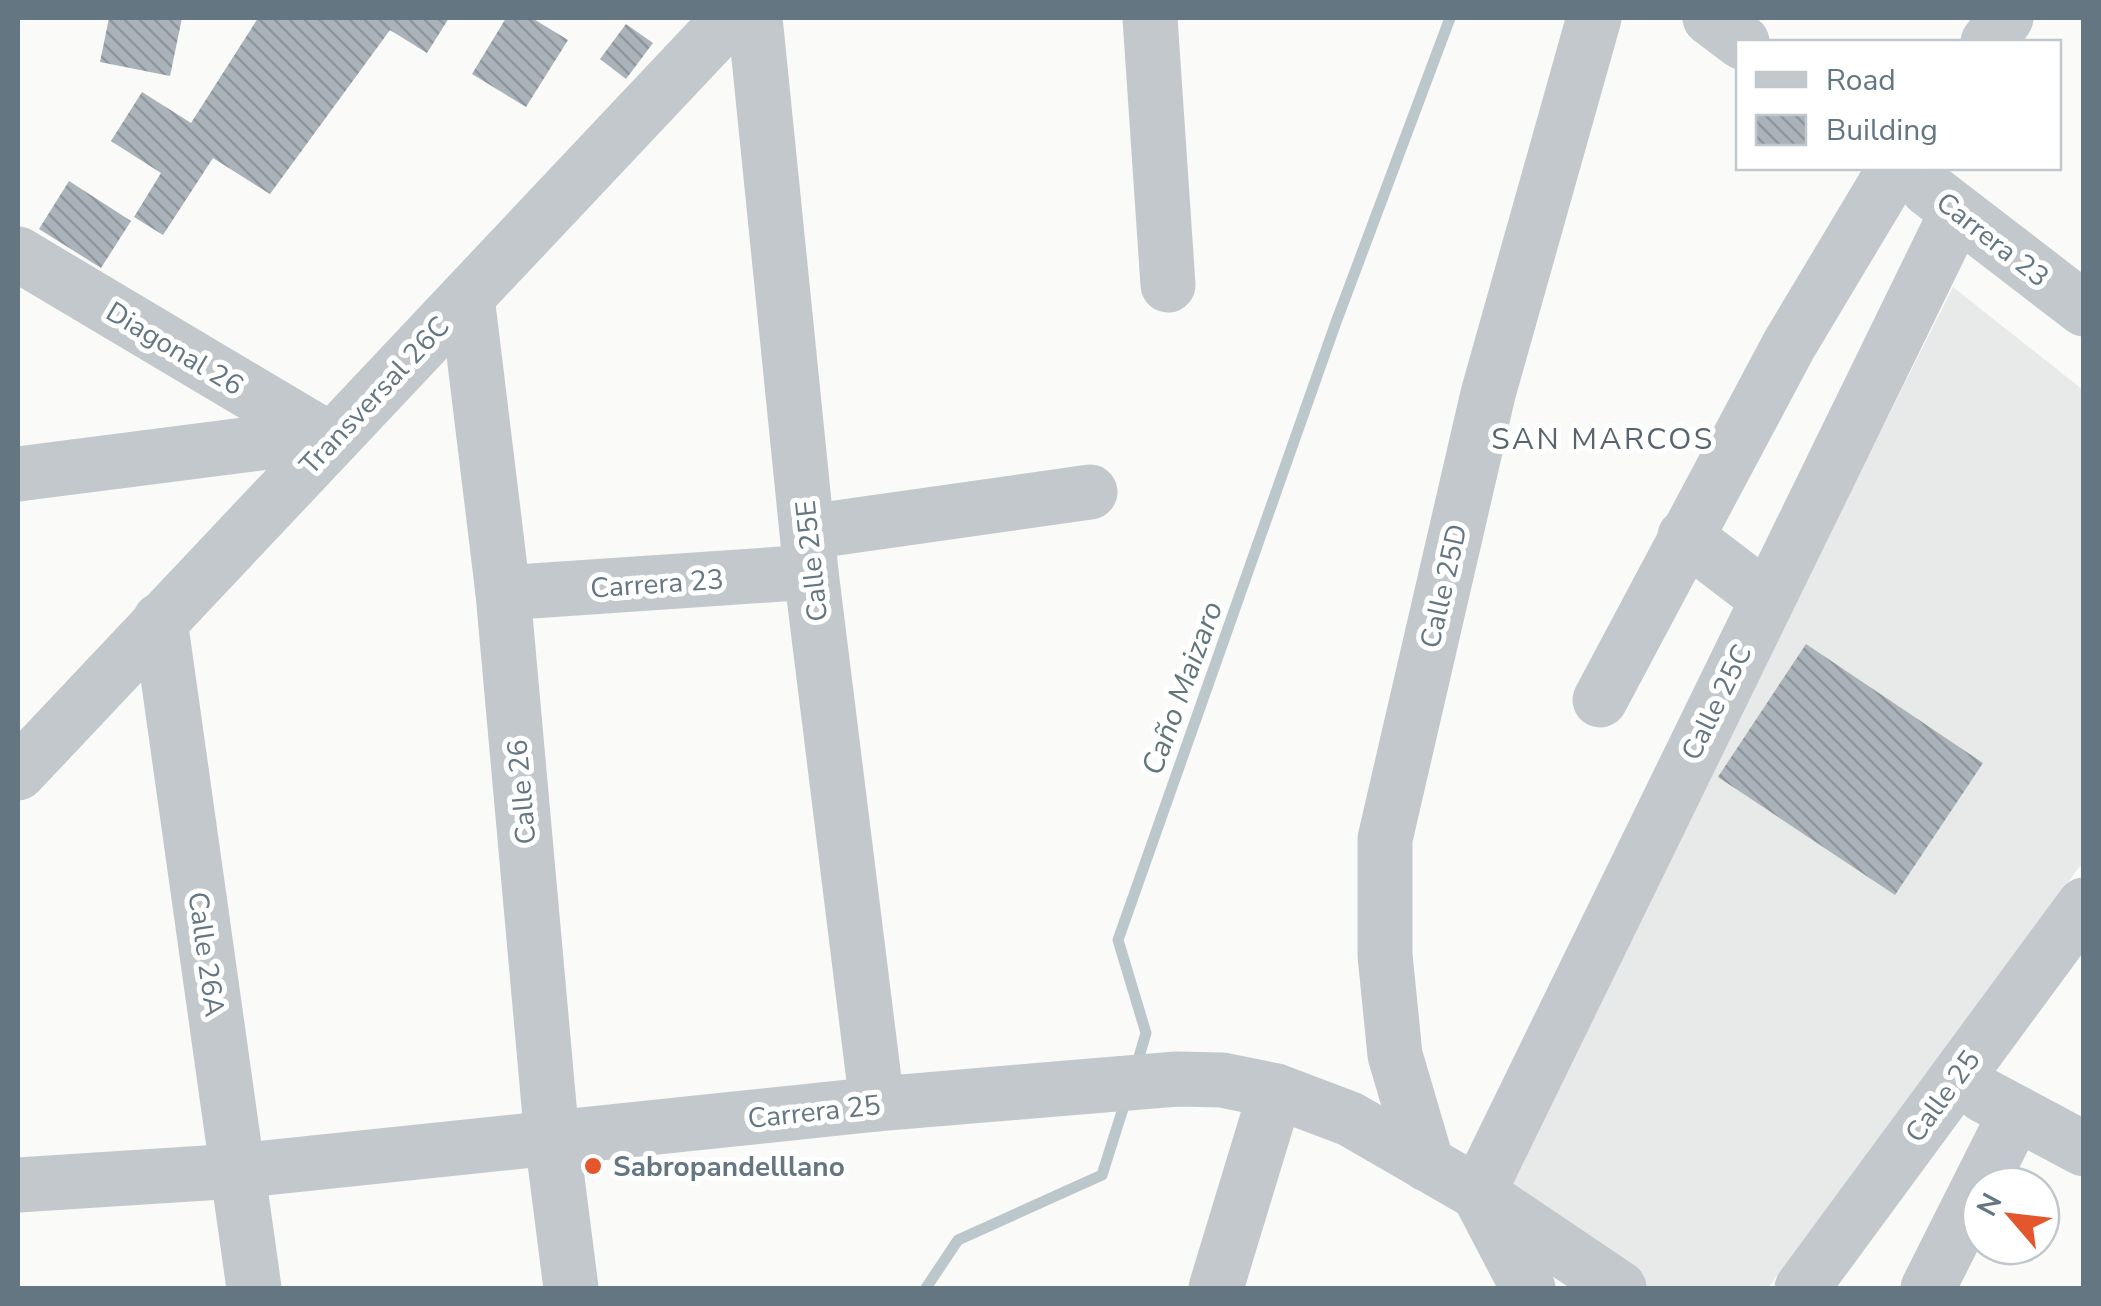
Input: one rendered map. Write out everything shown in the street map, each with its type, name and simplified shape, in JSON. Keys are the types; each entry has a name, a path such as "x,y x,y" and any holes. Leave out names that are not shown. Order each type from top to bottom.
{"street":[{"name":"Transversal 26C","path":"18,773 328,436 467,297 730,18"},
{"name":"Calle 25E","path":"755,18 810,552 877,1104"},
{"path":"1150,18 1168,285"},
{"name":"Calle 25D","path":"1427,1164 1395,1056 1385,955 1385,839 1488,394 1594,18"},
{"path":"1710,18 1739,40"},
{"path":"1990,40 2006,18"},
{"path":"1600,700 1788,345 1894,170"},
{"name":"Carrera 23","path":"1905,170 2084,309"},
{"name":"Calle 25C","path":"1478,1193 1957,212"},
{"name":"Diagonal 26","path":"18,254 328,436"},
{"name":"Calle 26","path":"467,297 502,593 552,1138 571,1288"},
{"path":"18,474 328,436"},
{"name":"Carrera 23","path":"502,593 810,552 1090,492"},
{"path":"1685,536 1766,598"},
{"name":"Calle 26A","path":"160,620 254,1288"},
{"name":"Calle 25","path":"1802,1288 2084,905"},
{"path":"1954,1078 2084,1148"},
{"name":"Carrera 25","path":"18,1185 238,1171 877,1104 1158,1080 1222,1080 1276,1091 1350,1120 1478,1193 1619,1288"},
{"path":"1216,1288 1276,1091"},
{"path":"1928,1288 2016,1113"},
{"path":"1478,1193 1528,1288"}],"shaded area":[{"path":"1953,287 2083,390 2083,862 1768,1288 1641,1288 1500,1190"}],"building":[{"path":"109,18 182,18 170,76 100,62"},
{"path":"258,18 449,18 427,53 390,30 270,194 213,158 163,235 134,217 161,173 111,141 142,92 191,123"},
{"path":"506,18 532,18 568,40 526,107 472,74"},
{"path":"626,24 653,43 626,79 600,59"},
{"path":"69,181 131,221 101,268 39,229"},
{"path":"1806,644 1983,763 1895,895 1718,777"}],"waterway":[{"name":"Caño Maizaro","path":"1136,1067 1146,1033 1118,940 1335,325 1450,18"},
{"name":"Caño Maizaro","path":"926,1288 958,1240 1102,1175 1126,1099"}],"place":[{"name":"Sabropandelllano","path":"593,1166"}],"district":[{"name":"SAN MARCOS","path":"1603,439"}]}
